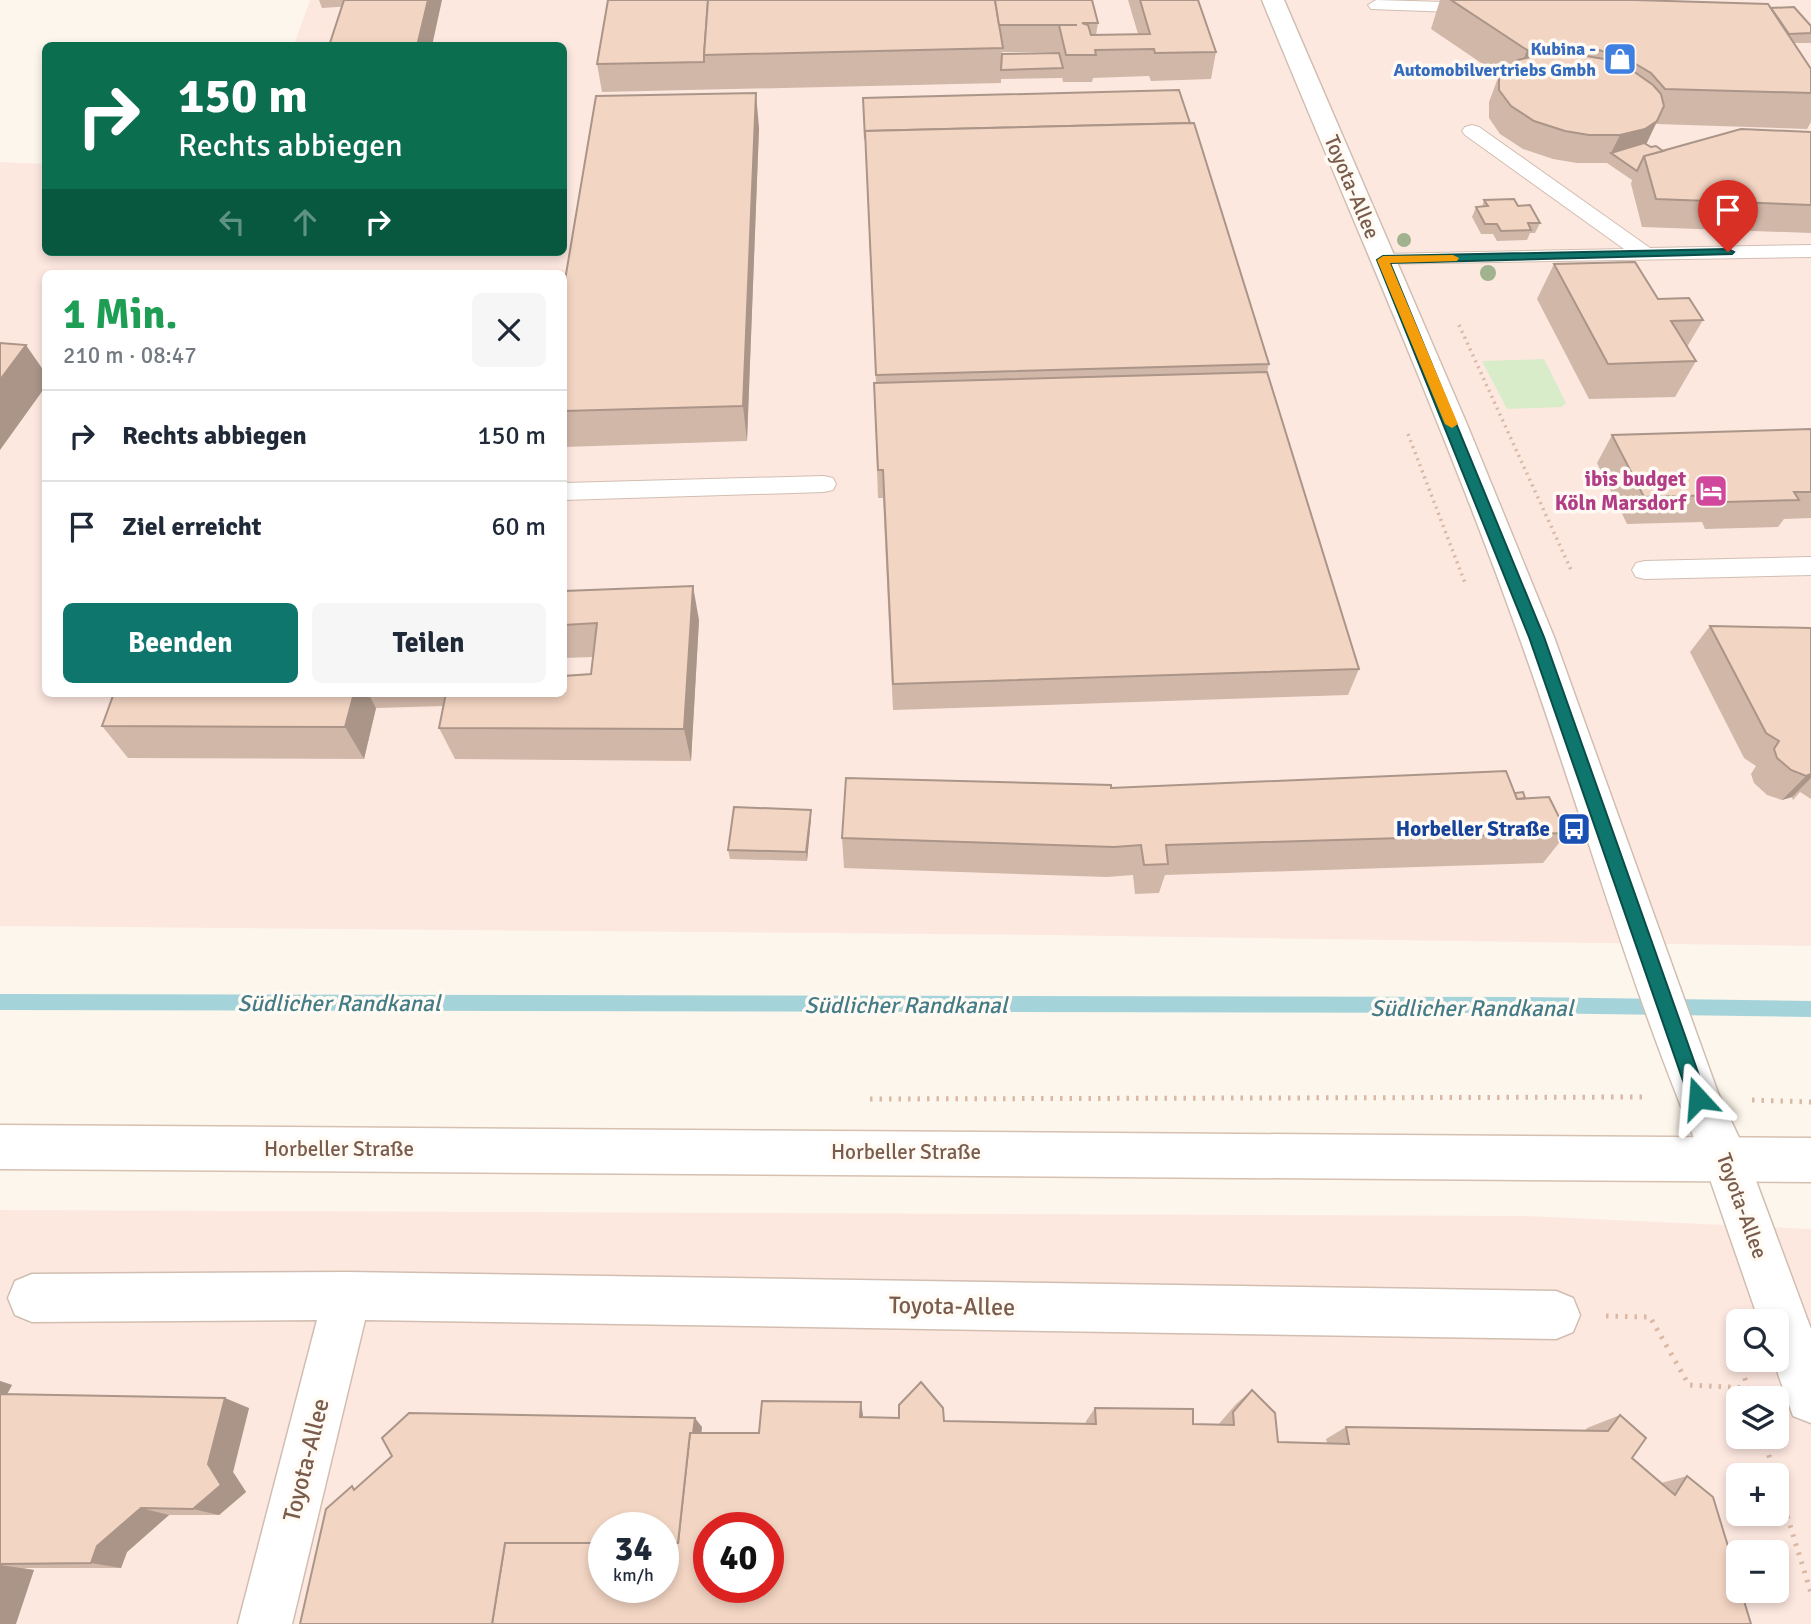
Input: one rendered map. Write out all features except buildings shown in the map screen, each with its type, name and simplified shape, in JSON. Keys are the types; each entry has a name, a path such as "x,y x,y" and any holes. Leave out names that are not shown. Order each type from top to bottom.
{"street":[{"name":"Toyota-Allee","path":"1273,0 1537,637 1693,1082 1726,1159 1811,1398"},
{"name":"Horbeller Straße","path":"0,1147 1811,1160"},
{"name":"Toyota-Allee","path":"265,1624 347,1296"},
{"name":"Toyota-Allee","path":"32,1298 347,1296 1556,1315"}],"lane":[{"path":"1377,5 1493,9"},
{"path":"1472,131 1645,254"},
{"path":"1383,260 1811,251"},
{"path":"567,492 824,484"},
{"path":"1644,570 1811,566"}],"path":[{"path":"1405,429 1470,595"},
{"path":"1743,1100 1811,1102"},
{"path":"1556,1315 1650,1317 1689,1385 1726,1387"},
{"path":"1789,1521 1811,1593"}],"shaded area":[{"path":"310,0 1811,0 1811,946 1045,935 0,926 0,162 42,164 42,256 567,256 567,42 295,42"},
{"path":"0,1210 1527,1216 1811,1229 1811,1624 0,1624"}],"green space":[{"path":"1544,359 1566,403 1562,407 1507,409 1482,361"}],"waterway":[{"name":"Südlicher Randkanal","path":"0,1002 1516,1005 1811,1009"}],"slow traffic":[{"path":"1452,424 1383,260 1453,258"}],"place":[{"name":"Kubina - Automobilvertriebs Gmbh","path":"1620,59"},
{"name":"ibis budget Köln Marsdorf","path":"1711,491"},
{"name":"Horbeller Straße","path":"1574,829"}],"route":[{"path":"1698,1098 1537,637 1383,260 1728,252"}]}
